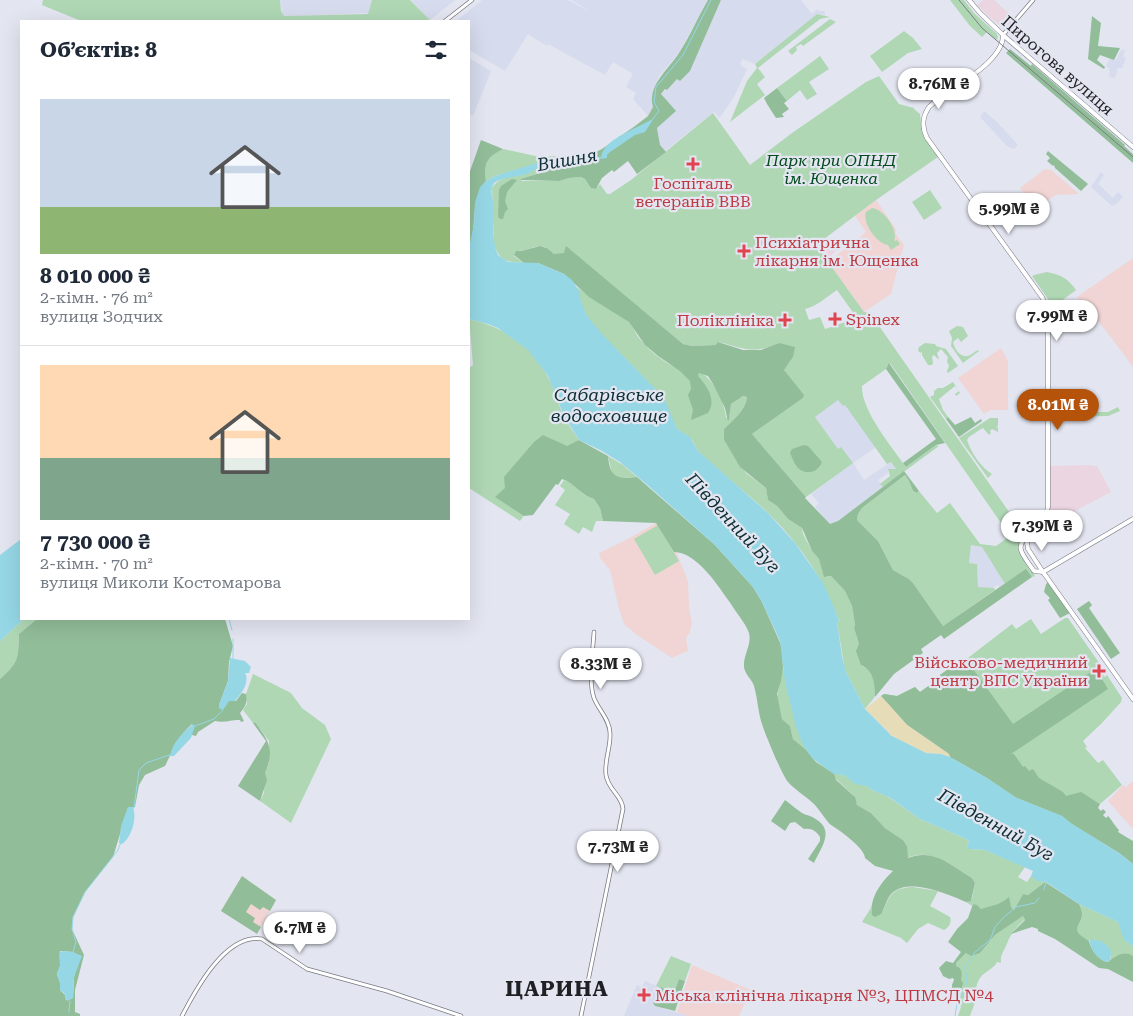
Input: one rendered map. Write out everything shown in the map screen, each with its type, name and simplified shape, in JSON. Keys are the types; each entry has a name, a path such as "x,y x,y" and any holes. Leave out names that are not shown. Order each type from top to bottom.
{"main road":[{"name":"Пирогова вулиця","path":"969,0 1003,35 1133,147"},
{"path":"1003,35 1000,48 987,63 929,107 924,118 923,127 927,138 1042,297 1046,306 1048,319 1048,507 1047,515 1043,521 1026,536 1021,544 1022,552 1034,571 1043,572 1133,519"},
{"path":"1026,536 1028,549 1043,572 1133,699"}],"street":[{"path":"446,20 472,0"},
{"path":"1003,35 1033,0"},
{"path":"581,1016 623,809 620,799 609,786 606,774 610,733 607,722 593,697 594,632"},
{"path":"182,1016 200,984 214,965 237,944 246,939 256,938 262,939 307,969 386,991 460,1016"}],"shaded area":[{"path":"280,0 372,0 368,15 367,13 283,16"},
{"path":"411,0 455,0 430,20"},
{"path":"482,0 568,0 590,12 572,0 708,0 678,54 659,76 655,87 653,107 648,116 633,99 636,93 626,87 633,74 613,62 605,75 548,44 547,46 528,34 505,71 470,51 470,20 457,20"},
{"path":"721,0 801,0 812,14 817,9 825,11 825,15 817,14 755,64 742,59 740,65 747,69 734,97 721,116 719,118 714,112 665,151 660,145 657,128 675,111 661,94 677,79 679,81 690,71"},
{"path":"983,0 994,0 1016,20 1006,31 977,5"},
{"path":"1121,50 1125,50 1123,57 1126,58 1122,68 1118,68 1115,78 1109,77 1110,69 1106,66 1110,58 1116,60"},
{"path":"470,59 491,71 473,116 470,114"},
{"path":"984,111 1018,145 1014,149 1007,146 980,117"},
{"path":"1045,169 1051,170 1079,194 1056,195 1034,209 1020,188"},
{"path":"1101,172 1104,175 1098,184 1113,198 1118,192 1123,197 1112,206 1091,187"},
{"path":"876,200 904,245 891,294 864,312 828,262 866,232 855,216"},
{"path":"827,237 837,250 826,260 816,245"},
{"path":"1133,258 1133,367 1107,332 1077,297"},
{"path":"1001,348 1008,361 1008,410 990,410 984,414 958,378"},
{"path":"838,400 845,405 876,447 853,463 864,480 891,462 896,469 888,469 888,473 878,480 883,487 830,525 815,507 819,503 811,494 852,463 841,448 838,449 815,417"},
{"path":"1049,466 1097,466 1111,492 1060,519 1047,515"},
{"path":"656,523 676,551 688,581 689,608 692,623 686,638 688,651 672,658 624,624 610,570 600,558 599,553"},
{"path":"971,545 982,547 1005,584 991,589 978,587 977,564 969,563"},
{"path":"1133,781 1133,829 1108,801 1123,785 1126,787"},
{"path":"242,876 276,900 257,934 221,911"},
{"path":"692,965 751,990 739,1016 688,1016 677,1012"},
{"name":"Міська клінічна лікарня №3, ЦПМСД №4","path":"645,981 660,987 653,1003 655,1006 688,1016 624,1016 637,985 642,987"}],"green space":[{"path":"43,0 280,0 281,11 284,16 368,14 372,0 410,0 430,20 79,20 42,5"},
{"path":"708,0 721,0 690,71 680,81 677,79 661,94 676,111 657,128 660,145 666,152 637,174 628,161 614,172 612,170 602,178 596,189 591,188 585,179 581,177 559,181 520,179 557,168 560,164 559,156 589,155 602,149 648,116 653,107 652,99 656,84 683,47"},
{"path":"950,0 964,0 974,13 997,34 998,38 996,40 987,32 982,37 970,26"},
{"path":"817,14 830,17 820,19 758,68 765,77 757,84 765,95 730,122 747,81 757,68 755,64"},
{"path":"1092,16 1101,23 1098,46 1120,48 1114,60 1100,55 1097,60 1105,67 1104,69 1088,59"},
{"path":"830,19 836,22 803,46 801,44 796,47 797,50 792,55 788,51"},
{"path":"904,31 922,49 908,53 882,72 870,56"},
{"path":"1010,49 1031,66 1032,64 1125,145 1133,154 1133,163 1006,53"},
{"path":"820,56 829,69 809,82 817,94 807,100 800,90 787,101 777,88"},
{"name":"Парк при ОПНД ім. Ющенка","path":"879,76 899,104 914,108 920,114 922,133 938,157 816,245 864,312 870,313 1021,529 1018,550 1035,576 1032,577 1026,570 1005,584 982,547 971,545 969,563 977,564 978,587 994,588 995,590 943,626 913,583 893,570 878,541 857,520 862,508 905,475 913,491 917,493 919,491 937,513 950,503 980,544 996,546 1010,536 890,363 886,369 862,386 866,406 872,417 906,467 936,445 939,446 883,487 880,484 890,476 888,469 896,469 891,462 887,464 845,405 843,406 838,400 815,417 838,449 841,447 853,463 806,497 752,434 803,398 785,373 784,369 791,360 779,343 755,350 718,342 715,345 692,346 683,344 566,247 566,252 562,254 554,254 541,246 516,251 514,256 524,263 505,260 496,250 494,244 492,188 504,178 520,176 519,169 495,176 486,181 485,170 487,162 493,155 503,149 540,157 559,156 560,164 583,160 520,179 522,181 558,181 581,177 592,188 596,189 600,184 607,194 610,194 631,180 713,113 750,165 792,133 866,82","holes":["837,290 857,318 825,329 820,317 809,320 805,309 818,304"]},
{"path":"777,88 787,101 784,103 789,109 782,114 784,117 776,118 764,98"},
{"path":"481,140 503,149 493,155 487,162 485,170 486,181 477,196 470,245 470,171"},
{"path":"1048,151 1088,184 1081,191 1054,165 1047,161 1050,158 1046,154"},
{"path":"512,179 517,180 507,192 505,201 508,209 503,219 500,219 498,217 499,190 501,186"},
{"path":"930,190 942,208 924,220 912,202"},
{"path":"872,208 877,209 886,216 892,226 895,237 894,241 897,240 900,244 891,250 888,245 875,237 868,227 865,217 866,212"},
{"path":"540,246 547,248 554,254 564,253 566,246 683,344 692,346 715,345 718,342 743,350 761,350 779,343 795,347 793,357 784,370 804,395 803,398 752,434 805,498 830,524 838,521 904,471 919,491 917,493 913,491 905,475 862,508 857,520 878,541 893,570 913,583 943,626 1026,569 1032,577 944,639 941,635 921,649 923,653 894,674 875,697 873,679 869,671 861,665 856,651 859,644 854,628 852,606 845,591 831,576 824,577 819,559 812,551 802,528 788,519 777,506 768,500 766,488 740,467 724,440 724,429 742,410 747,397 743,396 731,404 728,421 725,408 713,384 708,376 699,373 698,376 710,393 712,403 708,413 691,420 693,410 688,395 691,389 690,381 680,371 645,345 629,322 589,297 564,274 538,263 524,263 514,255 516,251"},
{"path":"1047,272 1064,278 1076,290 1060,302 1050,302 1032,276"},
{"path":"577,287 629,322 645,345 666,362 681,370 698,375 699,372 709,379 717,391 726,417 729,419 731,404 743,396 747,397 742,410 724,429 724,440 746,473 766,488 768,500 777,506 788,519 802,528 812,551 819,559 822,571 827,577 831,576 845,591 852,606 854,628 859,644 862,666 871,674 875,688 875,696 865,709 845,670 837,622 840,620 818,575 799,548 767,512 698,451 692,440 677,429 673,421 585,326"},
{"path":"470,319 482,322 505,332 525,347 548,377 564,417 579,440 520,521 470,489 470,367 473,365"},
{"path":"957,326 963,327 968,336 961,342 958,338 953,342 958,352 965,356 979,351 963,363 951,346 952,338 949,331"},
{"path":"925,343 935,344 946,349 958,366 948,373 948,357 941,349 937,353 939,359 934,355 932,357 932,365 928,365 922,352 920,353 918,350"},
{"path":"889,363 945,443 936,445 906,467 903,463 936,439 886,369"},
{"path":"953,382 958,389 955,386 939,399 948,417 946,419 930,397 934,395 934,391 938,388 943,388"},
{"path":"1118,407 1120,411 1108,416 1055,417 1055,412 1108,412"},
{"path":"948,417 955,425 971,417 975,423 981,419 982,421 959,437 946,419"},
{"path":"990,418 998,418 996,428 998,427 998,432 992,429 989,435 983,428 967,440 977,459 992,474 988,478 959,438"},
{"path":"543,435 567,446 579,440 608,456 613,473 624,478 637,477 715,545 753,587 762,602 782,647 783,669 777,694 782,719 790,726 793,739 816,762 834,774 836,780 855,797 857,805 871,813 885,828 903,840 907,846 908,858 926,855 942,859 972,878 975,883 971,901 966,902 929,888 899,888 888,898 881,914 875,917 872,915 874,896 893,871 875,866 865,858 861,849 856,844 829,823 814,804 786,779 763,727 754,686 744,667 750,637 749,633 731,604 707,572 691,558 674,552 656,523 603,521 600,508 594,499 562,479 558,485 556,484 533,515 524,516 495,497 505,488 504,477 534,442"},
{"path":"804,445 808,446 822,462 812,472 805,472 798,468 790,453 792,449"},
{"path":"608,456 623,465 637,477 616,478 612,473"},
{"path":"564,480 594,499 600,508 603,521 596,521 592,532 583,527 579,534 564,524 570,514 555,505 565,490 560,486"},
{"path":"658,525 679,561 655,575 634,539"},
{"path":"1050,581 1072,612 1060,618 1048,600 1050,598 1044,592 1046,584"},
{"path":"1089,601 1092,605 1089,608 1120,653 1111,659 1077,609"},
{"path":"1065,618 1068,618 1102,667 1104,677 1107,675 1122,698 1121,702 1102,723 1083,741 1087,747 1085,748 1098,763 1103,760 1122,785 1100,804 1087,796 1062,815 1133,864 1015,797 987,778 950,757 949,754 904,721 881,696 884,694 897,696 915,687 920,692 941,677 940,675 962,659 964,661 1012,624 1016,629 1031,619 1041,634"},
{"path":"23,620 36,620 19,634 16,660 0,679 0,641"},
{"path":"36,620 225,620 233,646 229,662 228,681 219,705 229,701 236,701 242,693 246,694 247,697 246,704 240,713 244,721 215,721 198,732 196,736 192,735 192,724 179,738 165,766 145,775 139,785 135,807 128,808 113,857 85,892 73,917 72,929 84,955 75,990 75,1012 80,1014 80,1016 0,1016 0,679 14,664 19,634","holes":["60,951 73,952 78,962 74,977 73,998 66,1000 65,995 60,990 57,974 60,966"]},
{"path":"962,659 970,670 973,669 1013,724 1091,672 1102,679 1108,689 1011,754 1014,754 1023,767 1025,766 1029,771 1033,769 1039,778 1063,792 1066,796 1081,792 1100,804 1098,808 1106,812 1103,815 1106,818 1108,816 1119,830 1118,832 1133,841 1133,864 1062,816 1015,797 987,778 950,757 949,754 907,725 881,696 884,694 897,696 915,687 920,692"},
{"path":"783,669 839,774 887,796 920,819 964,838 969,841 967,846 970,849 985,850 1025,867 1018,877 1027,882 1031,876 1045,882 1028,895 1023,894 1014,910 1001,903 993,907 981,909 966,902 972,899 975,883 972,878 949,863 933,856 916,855 907,858 907,846 903,840 885,828 871,813 857,805 853,795 793,739 790,726 782,719 777,697"},
{"path":"253,674 291,693 302,708 325,725 331,739 291,823 260,801 264,793 265,773 269,763 269,741 243,710 247,704 246,694"},
{"path":"255,722 267,740 270,752 265,773 267,780 260,801 238,786 266,741 253,723"},
{"path":"785,800 802,813 816,819 824,827 825,838 814,863 808,859 820,841 817,833 804,829 795,822 790,823 785,831 771,821"},
{"path":"242,876 276,900 270,911 263,907 260,910 251,904 246,912 255,918 253,922 261,927 257,934 221,911"},
{"path":"1045,882 1079,904 1082,917 1077,929 1078,932 1089,941 1099,957 1108,962 1123,954 1133,956 1133,982 1108,969 1099,968 1055,939 1038,931 1038,929 1032,927 1011,934 1025,920 1023,916 995,935 980,953 971,956 966,953 956,963 956,966 962,972 961,980 963,983 959,998 952,993 953,978 949,979 943,976 939,968 946,961 953,963 961,952 948,942 968,918 973,904 981,909 998,904 1009,897 1011,907 1014,910 1023,894 1028,895"},
{"path":"913,887 938,891 930,906 950,917 950,923 947,928 944,930 928,923 918,929 907,943 901,938 862,922 872,906 871,911 883,911 893,893 901,889"},
{"path":"1079,904 1118,922 1125,938 1133,946 1133,956 1124,954 1110,961 1111,956 1090,940 1079,936 1076,929 1082,914"},
{"path":"1023,916 1025,919 1015,929 1010,938 1001,956 1001,963 997,962 978,981 974,1006 970,1016 958,1016 961,1007 958,1001 962,991 956,963 966,953 980,953 995,935"},
{"path":"671,956 691,964 685,981 679,979 674,993 656,986"},
{"path":"679,979 685,981 675,1011 655,1006 653,1003 660,987 674,993"}],"sand":[{"path":"881,696 907,725 949,754 950,757 926,753 890,735 865,709"}],"water":[{"name":"Сабарівське водосховище","path":"654,118 645,132 635,135 610,152 607,158 539,166 524,175 505,178 494,183 492,192 494,237 498,255 508,262 538,263 564,274 572,280 579,291 587,316 664,398 677,429 690,437 698,451 768,513 795,543 823,583 840,620 837,622 846,672 865,709 890,735 926,753 950,757 987,778 1015,797 1062,816 1133,864 1133,946 1124,940 1118,922 1079,904 1046,882 1037,881 1031,876 1033,871 985,850 969,849 967,846 969,841 964,838 920,819 889,797 867,786 855,784 844,775 834,774 812,758 803,745 796,727 785,682 780,641 753,587 715,545 652,489 620,462 579,440 564,416 548,376 528,350 498,328 470,319 470,243 474,224 475,202 480,187 495,176 540,162 569,160 577,157 601,157 608,144"},
{"path":"20,540 20,620 23,620 0,641 0,555"},
{"path":"230,658 245,661 251,667 249,673 245,673 247,680 243,691 235,701 229,701 223,710 219,708 219,705 228,681"},
{"path":"193,724 195,726 191,738 174,756 170,756 176,742"},
{"path":"128,807 133,807 134,822 131,832 122,844 119,843 121,826"},
{"path":"1090,940 1100,941 1107,946 1111,952 1110,961 1104,961 1097,956 1091,947"},
{"path":"62,951 73,952 82,956 74,977 73,998 67,1001 64,993 60,990 57,974 60,966 59,953"}],"waterway":[{"name":"Вишня","path":"653,119 659,111 654,102 656,87 683,55 711,0"},
{"path":"229,620 232,630"},
{"path":"233,639 233,660"},
{"path":"195,726 214,719 223,710"},
{"path":"134,808 139,770 146,763 172,754"},
{"path":"73,952 76,942 72,929 73,917 85,892 118,850 121,842"},
{"path":"1044,890 1046,882"},
{"path":"972,958 974,953 990,940 995,927 1003,918 1016,907 1035,903 1039,898"},
{"path":"960,999 966,984 967,975 964,968 970,959"},
{"path":"69,1012 70,1001"},
{"path":"955,1016 957,1004"}],"tram line":[{"path":"959,0 982,28 1133,157"}],"place":[{"name":"Госпіталь ветеранів ВВВ","path":"693,164"},
{"name":"Психіатрична лікарня ім. Ющенка","path":"744,251"},
{"name":"Spinex","path":"835,319"},
{"name":"Поліклініка","path":"785,320"},
{"name":"Військово-медичний центр ВПС України","path":"1099,671"},
{"name":"Міська клінічна лікарня №3, ЦПМСД №4","path":"644,995"}],"district":[{"name":"ЦАРИНА","path":"557,989"}],"water label":[{"name":"Південний Буг","path":"733,523"},
{"name":"Південний Буг","path":"996,825"}]}
